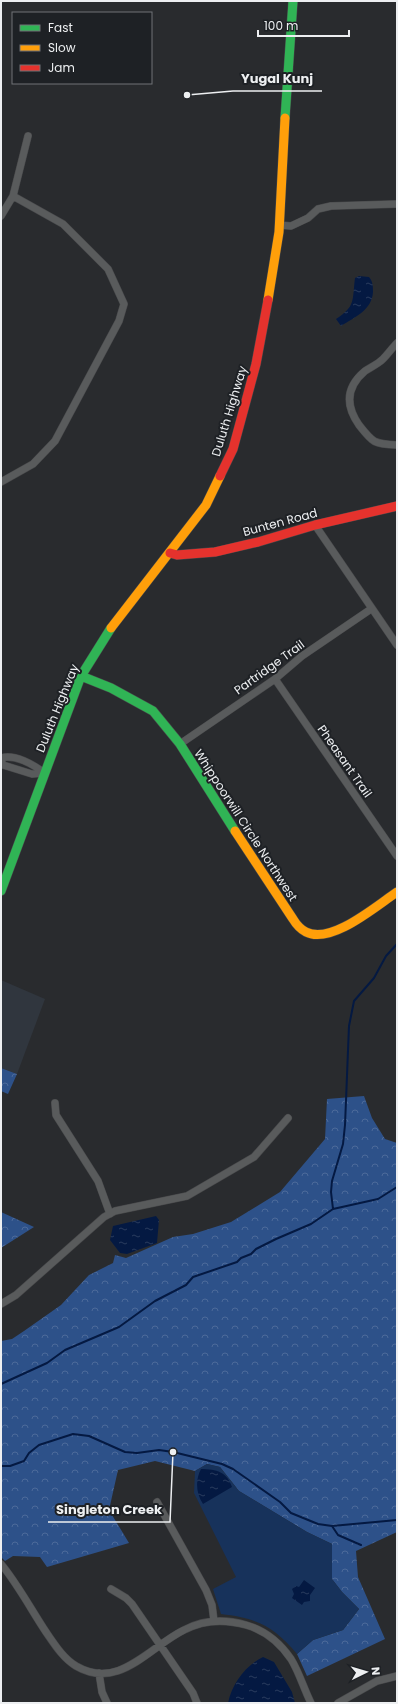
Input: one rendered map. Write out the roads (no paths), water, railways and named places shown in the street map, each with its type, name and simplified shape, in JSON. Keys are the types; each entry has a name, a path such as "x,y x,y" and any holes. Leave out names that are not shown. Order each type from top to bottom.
{"main road":[{"name":"Duluth Highway","path":"1,891 81,676 109,630 206,505 233,449 262,342 274,271 279,225 293,1"},
{"name":"Bunten Road","path":"170,552 177,555 215,552 258,542 315,525 397,506"},
{"name":"Whippoorwill Circle Northwest","path":"81,676 112,688 153,711 180,744 286,908 302,930 319,935 329,934 346,926 397,892"}],"street":[{"path":"1,216 13,196 28,136"},
{"path":"1,482 32,464 54,441 119,321 124,304 108,269 83,242 63,224 13,196"},
{"path":"279,225 291,226 308,218 318,209 331,206 397,204"},
{"path":"397,343 382,360 366,371 354,383 349,396 350,409 355,419 370,440 378,444 397,445"},
{"path":"315,525 397,645"},
{"name":"Partridge Trail","path":"180,744 275,679 302,656 371,609"},
{"name":"Pheasant Trail","path":"275,679 397,856"},
{"path":"1,759 8,756 34,765 44,773"},
{"path":"55,1104 56,1115 98,1181 110,1214"},
{"path":"1,1304 16,1295 104,1217 110,1214 187,1196 254,1157 288,1118"},
{"path":"157,1502 206,1590 212,1605 214,1621"},
{"path":"1,1564 60,1652 76,1666 99,1673 126,1669 184,1630 214,1621 227,1621 250,1626 265,1633 276,1642 291,1659 311,1703"},
{"path":"111,1589 126,1598 132,1604 192,1693 197,1703"},
{"path":"99,1673 102,1692 107,1703"},
{"path":"338,1703 376,1681 397,1676"}],"water":[{"path":"359,276 369,277 372,282 373,292 370,304 357,316 341,326 336,319 350,306 353,298 355,278"},
{"path":"156,1216 159,1220 157,1243 127,1254 120,1253 110,1240 113,1226"},
{"path":"201,1469 221,1472 230,1482 232,1487 203,1504 197,1487"},
{"path":"304,1580 315,1588 310,1595 310,1601 304,1602 302,1605 292,1598 294,1594 292,1589 296,1586 299,1587"},
{"path":"263,1657 274,1662 292,1692 295,1703 228,1703 236,1682 240,1676 250,1665"}],"waterway":[{"path":"333,1209 331,1192 332,1181 343,1144 349,1026 354,1001 374,978 386,956 397,944"},
{"path":"1,1384 47,1363 65,1350 119,1327 155,1301 186,1285 193,1277 237,1262 241,1258 251,1254 256,1249 311,1224 333,1209 378,1199 397,1187"},
{"path":"1,1466 10,1466 24,1461 29,1453 39,1445 73,1434 89,1436 125,1452 137,1453 159,1450 222,1464 233,1469 280,1502 291,1513 318,1524 332,1526 397,1520"},
{"path":"332,1526 338,1535 361,1545"}],"place":[{"name":"Yugal Kunj","path":"187,95"},
{"name":"Singleton Creek","path":"173,1452"}]}
